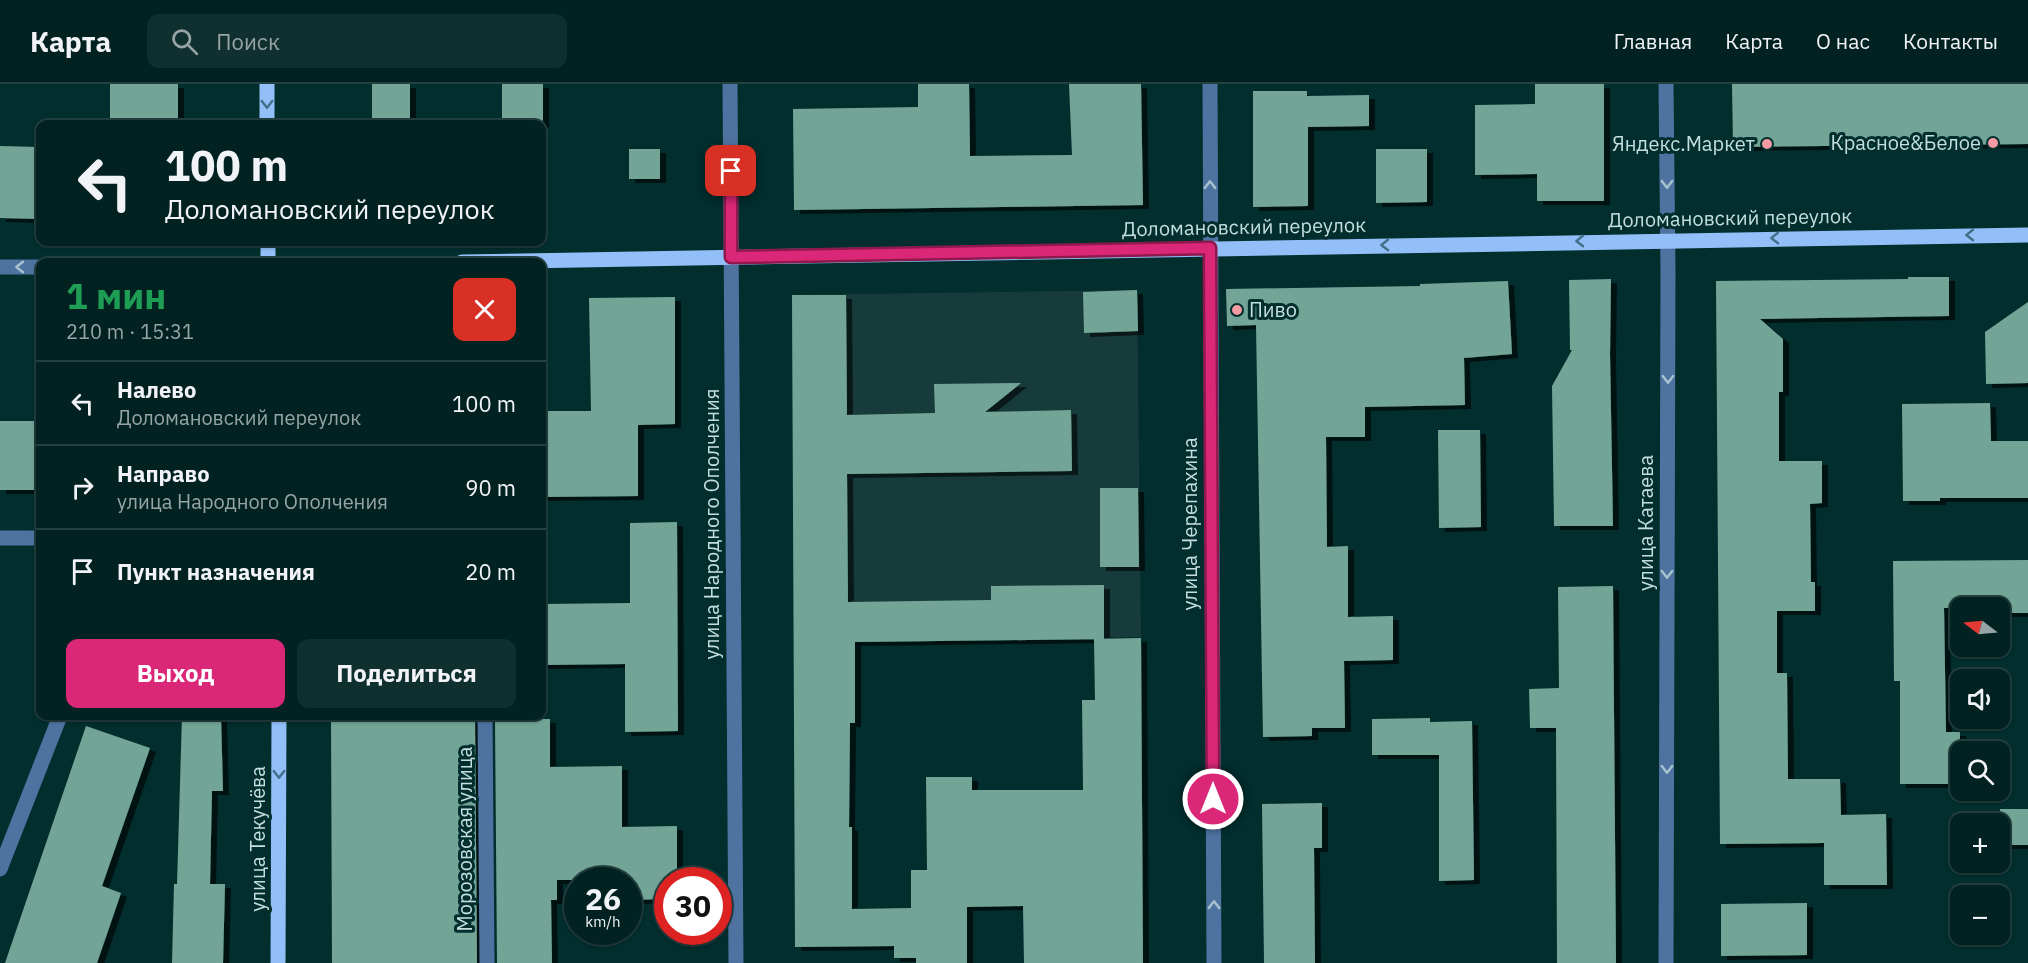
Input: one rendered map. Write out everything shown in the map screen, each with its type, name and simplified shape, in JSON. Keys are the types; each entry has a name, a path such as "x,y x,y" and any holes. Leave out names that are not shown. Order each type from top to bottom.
{"main road":[{"path":"267,84 267,120"},
{"name":"Доломановский переулок","path":"546,261 2028,235"},
{"name":"улица Текучёва","path":"278,963 279,720"}],"street":[{"name":"улица Народного Ополчения","path":"730,84 736,963"},
{"name":"улица Черепахина","path":"1210,84 1214,963"},
{"name":"улица Катаева","path":"1666,84 1666,963"},
{"path":"0,267 36,267"},
{"path":"0,538 36,538"},
{"path":"0,869 58,720"},
{"name":"Морозовская улица","path":"485,720 487,963"}],"shaded area":[{"path":"1137,290 1141,637 794,643 792,295"}],"building":[{"path":"110,84 178,84 178,120 110,120"},
{"path":"372,84 410,84 410,120 372,120"},
{"path":"502,84 543,84 543,120 502,120"},
{"path":"918,84 969,84 970,156 1072,155 1069,84 1141,84 1143,205 794,210 793,109 918,107"},
{"path":"1535,84 1604,84 1604,201 1537,201 1537,174 1475,175 1475,105 1535,104"},
{"path":"1732,84 2028,84 2028,144 1733,147"},
{"path":"1253,91 1307,91 1307,96 1369,95 1369,126 1308,127 1308,206 1253,207"},
{"path":"0,146 36,147 36,219 0,218"},
{"path":"629,149 660,149 660,179 629,179"},
{"path":"1376,149 1427,149 1427,202 1376,203"},
{"path":"1908,277 1949,277 1949,316 1760,319 1783,339 1783,392 1779,392 1779,461 1822,461 1822,503 1810,504 1811,582 1815,582 1815,611 1777,611 1777,673 1787,673 1788,779 1840,779 1841,815 1886,814 1887,885 1824,885 1824,843 1720,844 1716,281 1908,279"},
{"path":"1611,279 1613,526 1554,526 1552,386 1572,350 1570,350 1569,280"},
{"path":"1508,281 1512,354 1464,358 1465,405 1365,407 1365,437 1326,437 1327,547 1348,546 1348,617 1393,616 1393,660 1344,661 1345,728 1312,728 1312,736 1263,737 1256,325 1227,326 1226,289 1420,286 1420,284"},
{"path":"1137,290 1138,331 1084,333 1083,292"},
{"path":"792,295 846,295 847,415 935,413 934,384 1021,383 985,412 1071,410 1072,471 847,474 848,602 991,600 991,586 1104,585 1104,639 1141,638 1143,963 1024,963 1023,906 967,907 967,963 916,963 916,958 894,958 894,946 795,947","holes":["1094,639 1095,700 1082,700 1083,790 972,790 972,777 926,777 927,870 911,870 911,908 852,909 852,827 849,827 850,723 855,723 855,642"]},
{"path":"675,297 675,424 638,425 638,496 546,497 546,411 591,411 589,298"},
{"path":"2028,302 2028,383 1986,384 1985,332"},
{"path":"1990,403 1991,441 2028,441 2028,498 1940,498 1940,501 1903,501 1902,404"},
{"path":"0,421 36,421 36,490 0,490"},
{"path":"1438,430 1480,430 1481,527 1439,528"},
{"path":"1100,488 1138,488 1139,567 1100,567"},
{"path":"677,522 678,731 625,732 625,664 546,665 546,604 630,603 630,523"},
{"path":"2028,560 2028,613 2010,613 2010,597 1950,597 1950,608 1944,608 1946,732 1960,732 1960,741 1950,741 1950,784 1900,784 1900,681 1894,681 1893,561"},
{"path":"1613,586 1616,963 1557,963 1556,728 1530,728 1529,689 1559,688 1558,587"},
{"path":"1430,718 1430,722 1472,721 1474,880 1439,881 1439,755 1372,755 1372,719"},
{"path":"550,719 550,767 622,766 622,827 677,826 677,867 654,867 654,899 642,900 642,867 564,867 564,880 557,880 557,900 551,900 552,963 497,963 495,720"},
{"path":"182,720 221,720 223,791 212,791 210,884 225,884 223,963 172,963 174,884 177,884"},
{"path":"331,720 475,720 477,963 332,963"},
{"path":"86,726 150,748 102,886 121,893 97,963 5,963"},
{"path":"1322,803 1322,848 1314,848 1315,963 1264,963 1262,804"},
{"path":"2000,809 2028,809 2028,845 2010,845 2010,813 2000,813"},
{"path":"1807,903 1807,955 1721,956 1721,904"}],"place":[{"name":"Красное&Белое","path":"1993,143"},
{"name":"Яндекс.Маркет","path":"1767,144"},
{"name":"Пиво","path":"1237,310"}],"route":[{"path":"731,171 731,257 1210,248 1213,799"}]}
